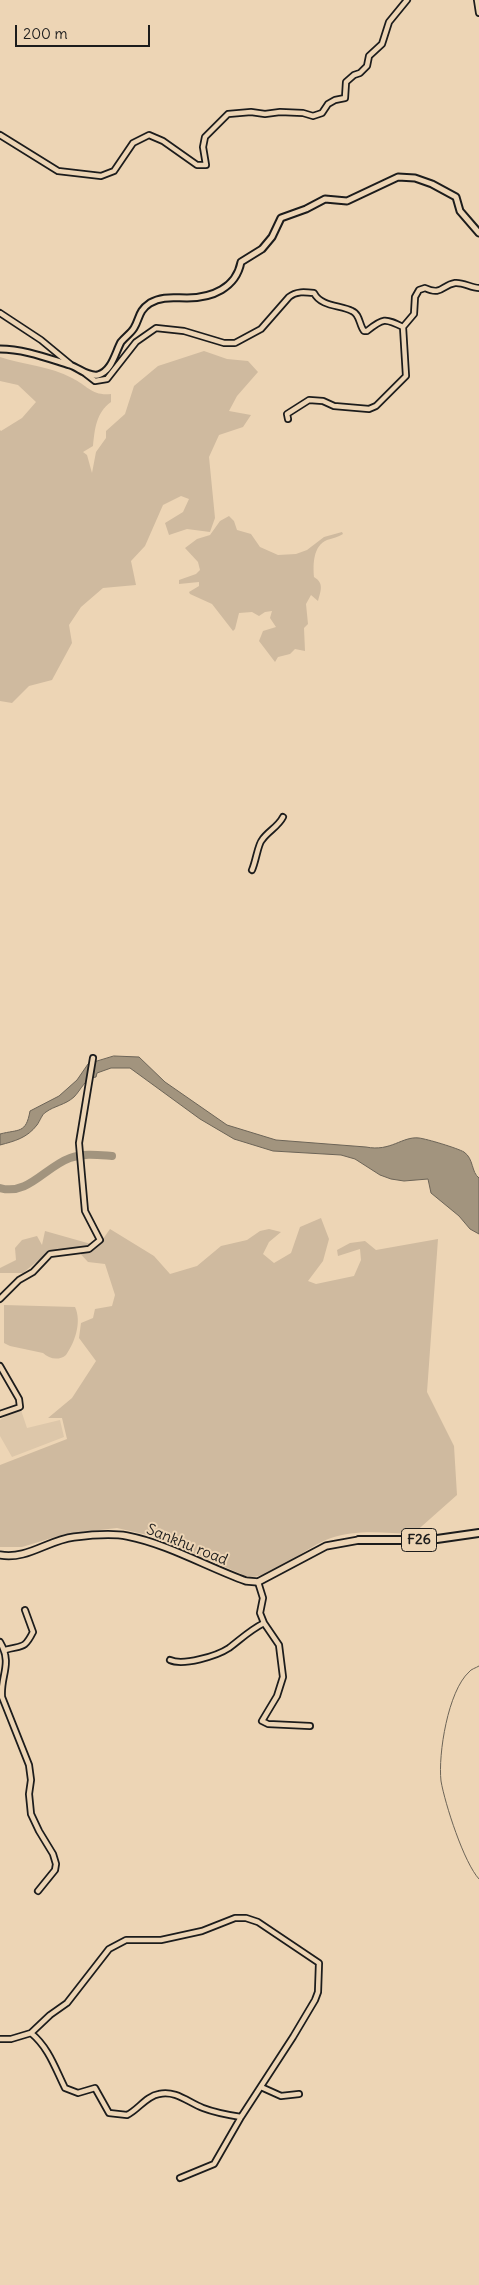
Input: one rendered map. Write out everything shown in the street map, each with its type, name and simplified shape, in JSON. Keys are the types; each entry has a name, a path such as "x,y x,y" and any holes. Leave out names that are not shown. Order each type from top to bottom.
{"main road":[{"name":"F26","path":"258,1582 326,1546 359,1540 430,1540 479,1533"},
{"name":"Sankhu road","path":"0,1555 17,1556 73,1537 126,1535 153,1543 246,1581 258,1582"}],"street":[{"path":"0,135 58,171 101,176 114,171 133,143 149,135 163,141 197,165 206,165 203,147 205,137 228,114 280,112 303,113 313,116 322,114 328,104 345,98 346,82 354,75 360,73 366,66 369,56 382,44 389,22 407,0"},
{"path":"477,0 479,13"},
{"path":"85,373 98,375 109,368 122,340 134,327 139,314 149,304 162,297 189,298 220,291 231,285 239,273 241,262 262,249 272,238 282,218 306,210 325,199 347,201 398,177 415,178 432,184 456,197 460,211 479,233"},
{"path":"288,418 287,414 310,400 323,401 334,406 362,409 376,406 406,376 403,327 414,314 416,297 419,290 425,288 433,292 455,283 479,288"},
{"path":"0,313 41,340 95,381 107,379 136,342 156,328 184,331 224,343 236,343 261,329 293,293 314,294 316,298 323,302 351,310 356,314 364,331 385,320 403,327"},
{"path":"0,349 16,349 73,366"},
{"path":"252,870 258,857 260,842 284,817"},
{"path":"0,1299 17,1282 33,1272 50,1254 82,1251 92,1248 99,1242 99,1236 85,1211 80,1151 82,1116 91,1080 93,1058"},
{"path":"0,1366 19,1399 20,1407 0,1414"},
{"path":"258,1582 263,1598 260,1613 264,1623 279,1645 283,1677 276,1696 262,1721 268,1724 310,1726"},
{"path":"5,1650 22,1648 27,1644 32,1632 25,1610"},
{"path":"170,1660 185,1662 225,1650 249,1630 264,1623"},
{"path":"0,1642 5,1650 0,1692 29,1765 31,1814 38,1831 53,1854 56,1864 55,1870 38,1891"},
{"path":"0,2039 16,2038 31,2033 50,2015 67,2004 105,1954 115,1945 134,1939 161,1940 202,1931 235,1918 246,1918 258,1922 319,1963 318,1992 315,2000 294,2037 214,2164 180,2178"},
{"path":"31,2033 44,2047 65,2088 78,2093 95,2088 109,2113 127,2115 152,2097 166,2093 178,2095 202,2107 220,2113 242,2117"},
{"path":"261,2087 280,2096 299,2094"}],"shaded area":[{"path":"204,351 227,359 248,361 258,372 237,396 229,411 251,415 243,427 219,435 209,457 215,518 210,532 187,529 169,535 165,523 183,512 189,499 181,496 163,505 145,546 131,561 136,585 103,588 81,607 69,625 72,643 52,680 29,686 12,703 0,701 0,430 22,418 36,402 18,385 0,381 0,357 64,374 95,392 111,394 111,402 102,411 97,421 93,446 83,452 87,455 92,473 96,452 106,438 106,431 125,414 134,386 158,366"},
{"path":"229,516 234,521 237,530 251,534 260,547 278,555 296,554 307,550 324,537 342,532 343,534 322,543 316,551 314,577 319,582 321,590 318,601 311,595 306,604 308,624 304,628 305,651 295,649 290,654 278,657 275,662 259,641 263,631 276,627 270,618 272,611 265,612 259,616 252,612 239,613 233,631 212,604 190,594 189,592 199,586 199,582 179,584 179,580 196,574 200,570 198,562 185,548 197,539 210,535 220,521"},
{"path":"114,1056 139,1057 165,1082 227,1125 276,1140 375,1148 389,1146 407,1139 419,1138 464,1152 479,1178 479,1234 470,1229 459,1216 431,1193 428,1179 404,1181 391,1179 380,1175 355,1159 341,1155 273,1151 234,1139 200,1119 130,1068 111,1068 97,1073 96,1077 86,1082 71,1100 45,1113 37,1125 25,1136 0,1145 0,1134 17,1131 24,1127 30,1111 59,1096 77,1080 88,1064"},
{"path":"321,1218 329,1239 323,1261 308,1281 316,1284 354,1276 361,1260 360,1249 338,1256 337,1250 350,1243 365,1241 376,1250 438,1239 427,1392 454,1446 457,1495 413,1534 372,1532 341,1535 321,1542 279,1568 258,1576 248,1577 156,1537 117,1528 65,1534 22,1547 0,1547 0,1465 67,1439 62,1418 48,1418 72,1398 96,1361 79,1338 81,1323 93,1318 95,1309 112,1306 115,1295 105,1264 88,1262 75,1248 47,1253 23,1273 0,1273 0,1268 16,1260 15,1248 22,1240 37,1236 42,1245 45,1231 98,1246 110,1229 154,1256 170,1274 197,1266 221,1246 247,1240 260,1231 269,1229 281,1232 269,1242 263,1254 274,1263 291,1253 300,1227"},
{"path":"4,1305 75,1307 78,1325 66,1355 60,1358 48,1357 43,1353 4,1343"},
{"path":"20,1407 27,1428 60,1420 64,1437 12,1457 0,1436 0,1420"}],"waterway":[{"path":"0,1188 19,1188 61,1162 75,1156 112,1156"},
{"path":"479,1666 470,1671 455,1693 446,1724 440,1769 443,1791 456,1833 467,1860 479,1879"}]}
